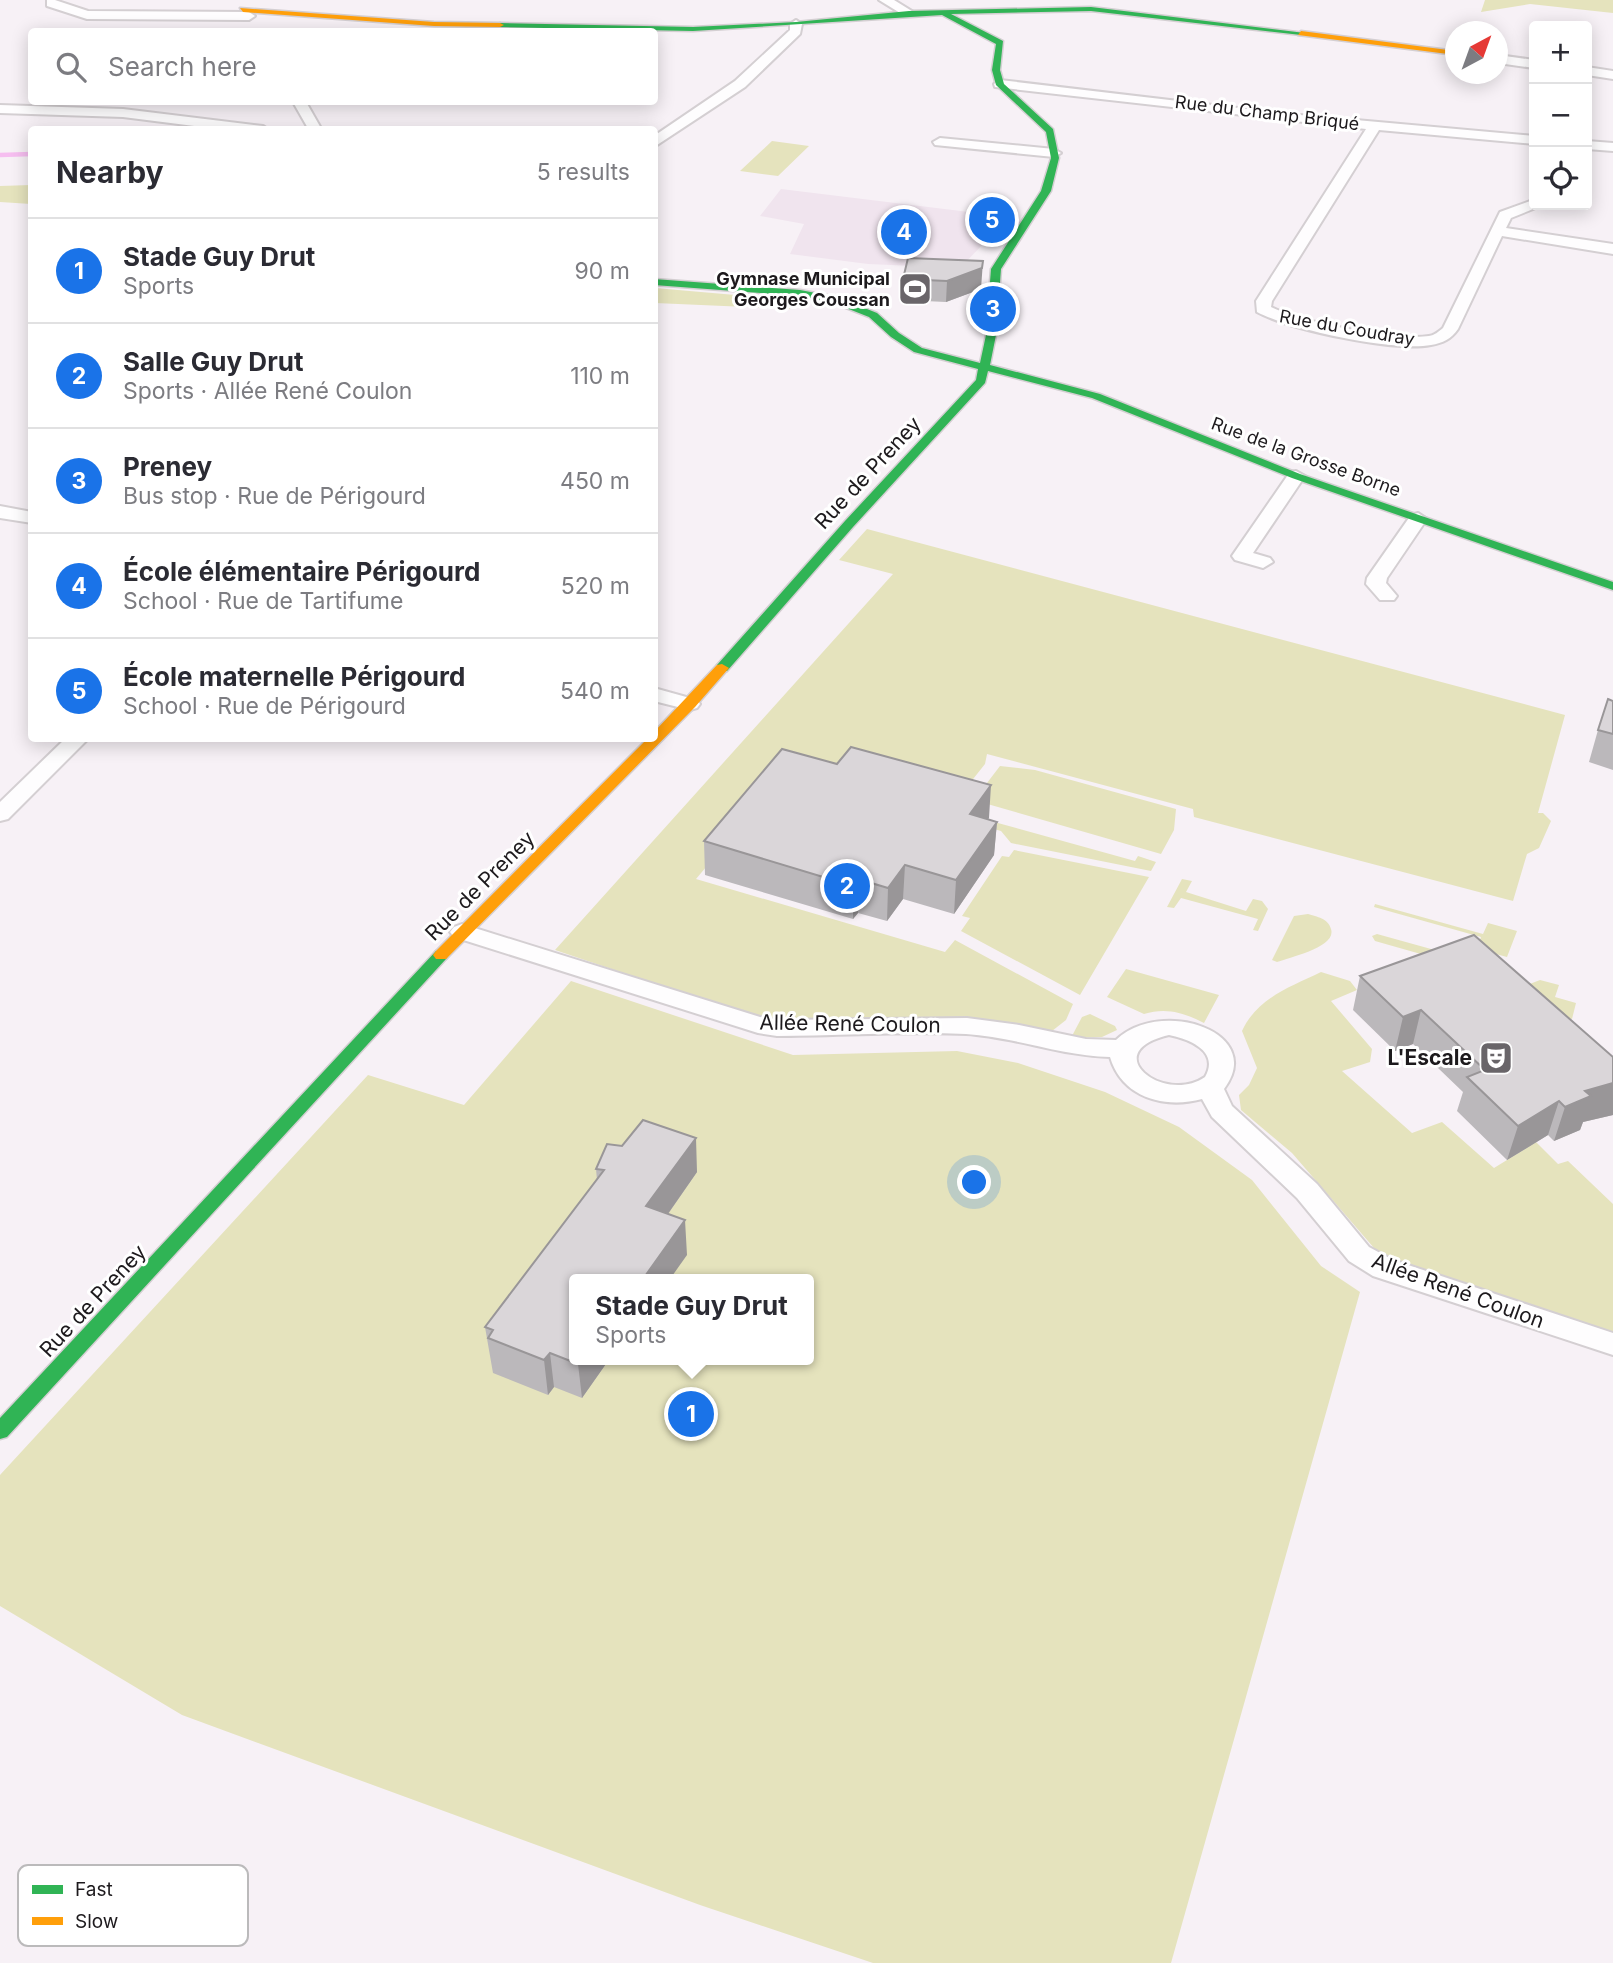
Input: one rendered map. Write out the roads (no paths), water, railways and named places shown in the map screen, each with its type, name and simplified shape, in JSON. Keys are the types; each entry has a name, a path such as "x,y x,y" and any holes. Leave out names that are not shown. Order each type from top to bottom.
{"street":[{"path":"886,0 909,13"},
{"path":"51,3 87,15 245,12 536,28"},
{"path":"658,29 796,24 909,13 1057,8 1128,12 1445,52"},
{"path":"943,12 957,24 993,37 1000,43 995,72 1000,84 1008,95 1050,128 1055,143 1045,192 996,268 986,368"},
{"path":"658,140 740,84 796,31 796,24"},
{"path":"1508,60 1529,63"},
{"path":"1592,72 1613,75"},
{"name":"Rue du Champ Briqué","path":"1000,84 1289,118 1529,140"},
{"path":"302,105 314,126"},
{"path":"0,108 123,113 230,126"},
{"name":"Rue du Coudray","path":"1375,126 1264,301 1266,312 1288,320 1407,341 1442,338 1450,329 1505,215 1529,206"},
{"path":"940,142 1054,153"},
{"path":"1592,145 1613,147"},
{"path":"1496,231 1613,249"},
{"name":"Rue de la Grosse Borne","path":"658,282 800,293 833,299 873,316 895,335 918,349 1096,396 1296,476 1613,586"},
{"name":"Rue de Preney","path":"658,736 690,704 981,380 986,368"},
{"path":"1263,562 1242,556 1296,476"},
{"path":"0,512 28,517"},
{"path":"1387,596 1376,584 1377,578 1418,519"},
{"path":"658,695 690,704"},
{"path":"0,814 75,742"},
{"name":"Rue de Preney","path":"0,1431 462,933 652,742"},
{"name":"Allée René Coulon","path":"462,933 758,1026 967,1026 1018,1033 1086,1048 1124,1049"},
{"path":"1169,1027 1202,1036 1214,1045 1222,1056 1224,1068 1219,1079 1197,1093 1181,1095 1149,1089 1127,1071 1122,1060 1124,1049 1138,1034 1152,1028 1169,1027"},
{"name":"Allée René Coulon","path":"1210,1087 1221,1111 1284,1167 1359,1254 1369,1261 1383,1268 1613,1344"}],"waterway":[{"path":"0,155 28,154"}],"place":[{"name":"École maternelle Périgourd","path":"992,220"},
{"name":"École élémentaire Périgourd","path":"904,232"},
{"name":"Gymnase Municipal Georges Coussan","path":"915,289"},
{"name":"Preney","path":"993,309"},
{"name":"Salle Guy Drut","path":"847,886"},
{"name":"L'Escale","path":"1496,1058"},
{"name":"Stade Guy Drut","path":"691,1414"}]}
